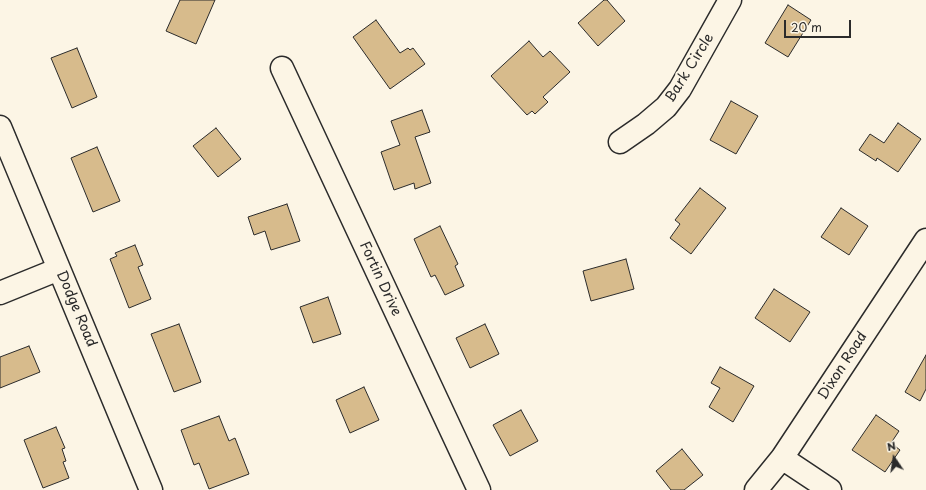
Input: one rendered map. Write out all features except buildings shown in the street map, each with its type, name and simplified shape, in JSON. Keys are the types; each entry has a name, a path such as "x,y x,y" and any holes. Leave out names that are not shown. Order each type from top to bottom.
{"street":[{"name":"Bark Circle","path":"620,142 646,124 666,107 680,89 730,0"},
{"name":"Fortin Drive","path":"282,68 479,490"},
{"name":"Dodge Road","path":"0,128 151,490"},
{"name":"Dixon Road","path":"756,490 782,458 926,240"},
{"path":"0,293 59,269"},
{"path":"782,458 830,490"}]}
